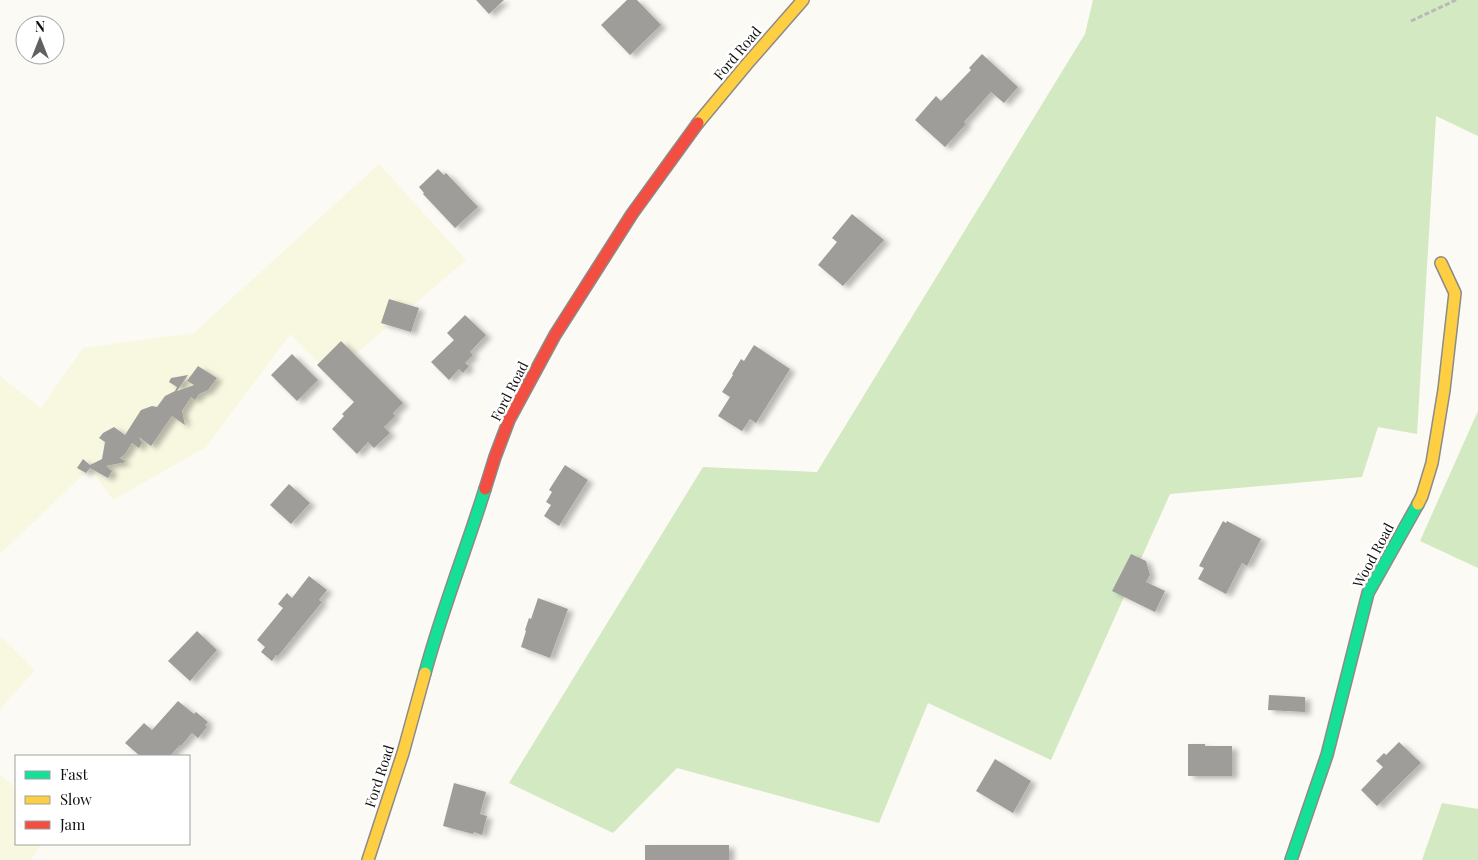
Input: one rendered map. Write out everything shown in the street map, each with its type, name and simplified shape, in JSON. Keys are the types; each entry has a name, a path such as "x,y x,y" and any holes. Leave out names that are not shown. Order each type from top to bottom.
{"street":[{"name":"Ford Road","path":"368,860 403,753 436,633 509,420 555,335 632,214 698,123 803,0"},
{"name":"Wood Road","path":"1291,860 1327,755 1368,593 1422,496 1432,463 1444,390 1455,293 1441,263"}],"path":[{"path":"1411,21 1456,0"}],"green space":[{"path":"1093,0 1478,0 1478,136 1436,116 1417,434 1378,427 1362,477 1170,494 1051,760 928,703 879,823 677,768 613,833 509,783 703,467 817,472 1085,34"},
{"path":"379,164 466,260 331,375 290,334 206,447 113,500 90,468 0,554 0,376 41,408 83,348 194,333"},
{"path":"1478,411 1478,568 1420,541"},
{"path":"0,636 35,670 0,709"},
{"path":"0,775 15,787 15,845 40,845 31,860 0,860"},
{"path":"1442,803 1478,809 1478,860 1422,860"}],"building":[{"path":"476,0 504,0 489,14"},
{"path":"627,0 637,0 661,25 630,55 601,25"},
{"path":"982,54 1018,87 1004,103 991,92 945,147 915,120 936,96 941,101 971,70 969,68"},
{"path":"438,169 444,175 446,173 478,207 455,228 423,194 419,187"},
{"path":"852,214 884,240 843,286 818,265 837,242 832,238"},
{"path":"389,299 419,308 411,332 381,323"},
{"path":"465,315 486,335 470,352 473,355 465,363 469,366 463,373 459,369 449,380 431,362 454,340 447,333"},
{"path":"341,341 403,403 393,413 395,416 384,427 390,433 374,448 368,442 357,454 332,429 344,416 342,414 354,402 317,365"},
{"path":"754,345 790,369 756,423 750,419 742,431 718,416 730,397 722,392 741,359 744,361"},
{"path":"292,354 318,380 297,401 271,375"},
{"path":"198,366 217,378 208,390 199,394 195,400 191,397 182,411 185,425 172,416 151,446 139,437 142,443 139,448 132,443 120,458 126,462 106,466 112,471 108,478 90,468 86,473 77,468 83,459 90,465 102,459 105,442 99,438 103,433 114,427 125,435 141,410 152,406 157,407 165,396 175,391 177,387 169,382 171,378 188,375 177,391 194,385 187,381"},
{"path":"565,465 588,480 559,526 544,516 551,505 546,502 552,492 549,490"},
{"path":"289,484 310,503 291,524 270,505"},
{"path":"1223,521 1226,523 1227,521 1261,539 1247,566 1242,563 1226,594 1198,579 1204,568 1199,566"},
{"path":"1131,554 1146,561 1150,575 1146,582 1165,591 1155,612 1112,591"},
{"path":"309,576 327,590 319,600 322,602 272,661 261,652 265,647 257,640 283,608 278,604 287,593 292,598"},
{"path":"538,598 568,609 550,658 521,647 529,618 531,619"},
{"path":"197,631 217,650 190,681 168,661"},
{"path":"1269,695 1305,697 1305,712 1268,710"},
{"path":"178,701 208,722 205,725 207,727 198,738 192,733 171,755 139,755 125,743 144,723 152,730"},
{"path":"1399,742 1421,763 1377,806 1361,790 1383,767 1376,761 1384,753 1386,755"},
{"path":"1188,744 1232,746 1232,776 1188,776"},
{"path":"995,759 1031,781 1013,813 976,791"},
{"path":"454,783 486,792 480,814 487,816 482,835 443,826"},
{"path":"645,845 729,845 729,860 645,860"}],"traffic: fast":[{"path":"425,673 485,489"},
{"path":"1291,860 1327,755 1368,593 1418,504"}],"traffic: slow":[{"path":"698,123 803,0"},
{"path":"1418,504 1432,463 1444,390 1455,293 1441,263"},
{"path":"368,860 403,753 425,673"}],"traffic: jam":[{"path":"485,489 509,420 555,335 632,214 698,123"}]}
